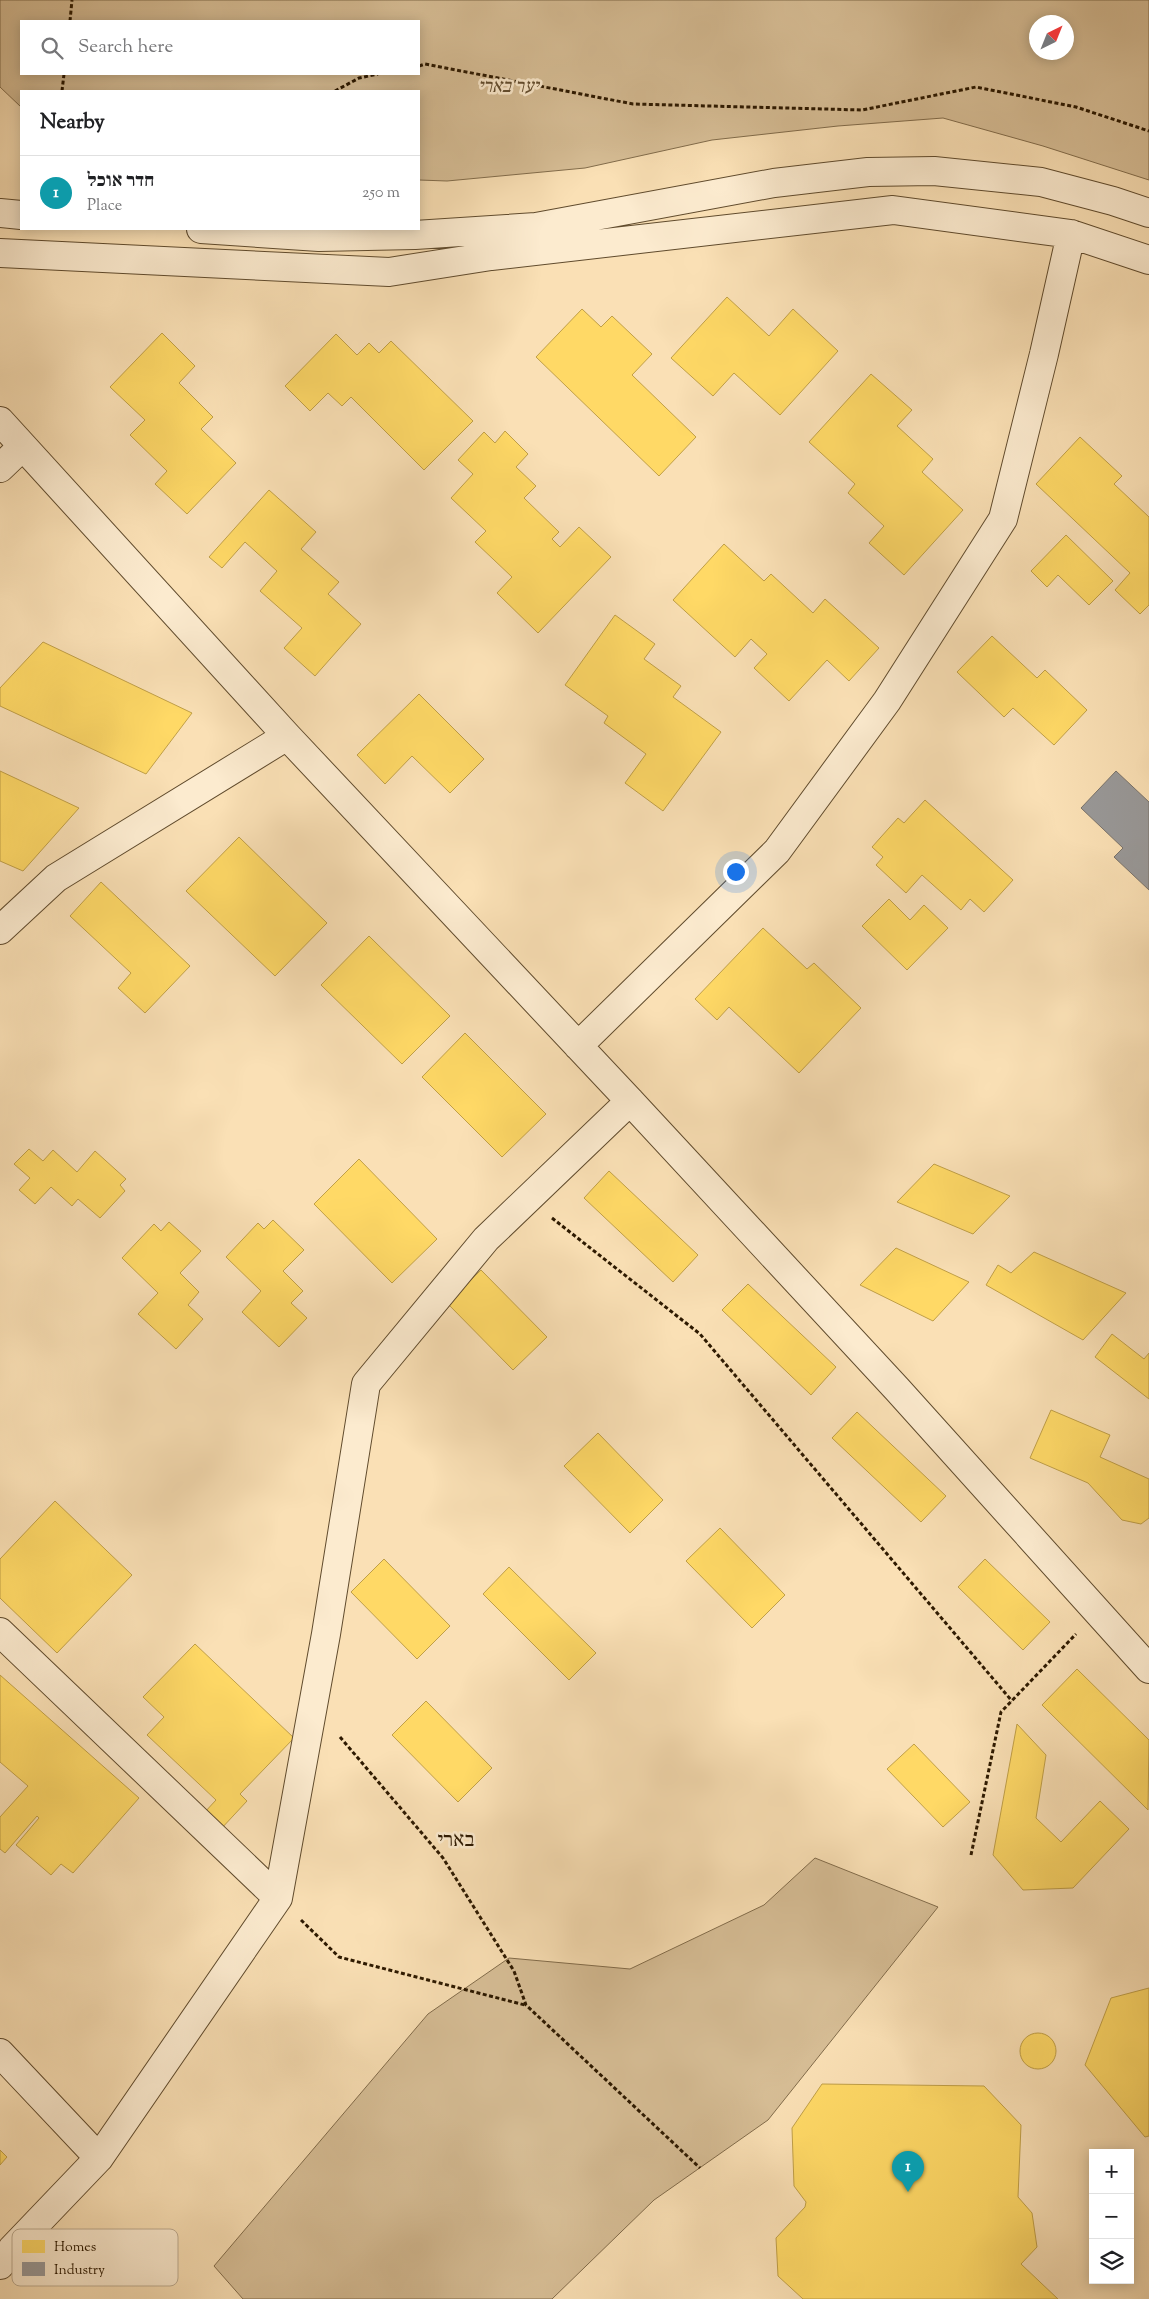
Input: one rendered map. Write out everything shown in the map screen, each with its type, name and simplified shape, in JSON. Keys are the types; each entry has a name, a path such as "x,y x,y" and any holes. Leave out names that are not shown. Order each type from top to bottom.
{"street":[{"path":"217,230 319,237 415,235 536,226 774,183 868,172 934,171 1041,182 1113,201 1149,213"},
{"path":"0,253 389,272 491,256 893,210 1071,234 1149,260"},
{"path":"0,213 20,215"},
{"path":"578,1046 777,851 887,701 1002,519 1044,354 1071,234"},
{"path":"0,422 287,736 897,1389 1149,1669"},
{"path":"0,468 22,447"},
{"path":"0,930 56,878 287,736"},
{"path":"31,2229 99,2158 278,1898 313,1706 366,1384 486,1239 630,1101"},
{"path":"0,1632 278,1898"},
{"path":"0,2053 99,2158"},
{"path":"0,2265 12,2249"}],"path":[{"path":"70,20 72,0"},
{"path":"420,66 425,64 633,104 862,110 976,87 1076,107 1149,131"},
{"path":"62,90 64,75"},
{"path":"337,90 359,78 373,75"},
{"path":"528,1199 700,1334 1012,1701"},
{"path":"971,1855 1001,1712 1097,1612"},
{"path":"313,1706 443,1858 514,1971 526,2005 700,2168"},
{"path":"278,1898 339,1958 526,2005"}],"green space":[{"name":"יער בארי","path":"0,0 1149,0 1149,180 1043,146 943,118 838,126 712,140 585,168 447,181 420,180 420,90 20,90 20,106 0,87"},
{"path":"815,1858 938,1907 768,2120 654,2200 552,2299 243,2299 214,2266 428,2014 509,1958 630,1969 764,1905"}],"building: Homes":[{"path":"727,297 769,336 793,309 838,351 780,415 734,373 713,396 671,358"},
{"path":"582,309 601,327 612,316 652,354 632,375 696,437 659,476 536,357"},
{"path":"162,333 195,366 179,383 213,417 201,429 236,463 187,514 155,484 167,471 130,435 145,420 110,387"},
{"path":"336,334 357,355 369,343 379,353 391,341 473,421 424,470 351,397 342,406 328,393 310,411 285,386"},
{"path":"871,374 912,410 897,426 933,459 922,472 963,510 904,575 869,543 884,526 848,493 855,484 809,442"},
{"path":"505,431 528,454 516,467 536,486 524,498 559,532 552,539 560,547 579,527 611,557 538,633 497,593 512,577 475,542 486,531 451,498 473,474 458,460 484,432 495,443"},
{"path":"1080,437 1122,476 1114,484 1149,517 1149,605 1140,614 1115,590 1130,573 1036,484"},
{"path":"269,490 316,532 301,549 339,582 328,594 361,624 315,676 284,648 302,628 260,591 277,571 245,542 222,568 209,557"},
{"path":"1066,535 1113,581 1089,605 1058,575 1047,587 1031,571"},
{"path":"724,544 764,581 771,574 813,613 825,599 879,648 849,681 827,660 789,701 754,668 767,654 751,639 735,657 673,600"},
{"path":"615,615 655,644 644,659 681,686 673,697 721,732 663,811 625,783 646,754 604,723 608,716 565,685"},
{"path":"992,636 1037,678 1045,670 1087,710 1054,745 1013,708 1004,717 957,672"},
{"path":"43,642 192,713 146,774 0,706 0,688"},
{"path":"419,694 484,759 450,793 412,756 385,784 357,755"},
{"path":"0,771 79,808 23,871 0,861"},
{"path":"925,800 1013,880 984,912 970,899 961,910 922,875 906,893 876,865 883,857 872,847 898,818 904,823"},
{"path":"239,837 327,923 275,976 186,891"},
{"path":"101,882 190,966 145,1013 118,988 131,973 70,916"},
{"path":"889,899 910,920 924,905 948,928 907,970 862,926"},
{"path":"763,928 807,969 814,963 861,1008 799,1073 729,1007 717,1020 695,999"},
{"path":"369,936 450,1016 402,1064 321,985"},
{"path":"465,1033 546,1114 502,1157 422,1077"},
{"path":"29,1149 43,1161 53,1150 77,1172 95,1151 126,1179 120,1185 125,1191 100,1218 78,1199 72,1206 51,1187 35,1204 19,1190 30,1178 14,1164"},
{"path":"359,1159 437,1239 392,1283 314,1204"},
{"path":"934,1164 1010,1196 973,1234 897,1202"},
{"path":"609,1171 698,1255 673,1282 584,1198"},
{"path":"273,1220 304,1250 283,1271 303,1291 291,1303 307,1318 279,1347 242,1312 261,1291 226,1257 258,1223 264,1229"},
{"path":"169,1222 201,1251 180,1273 199,1292 188,1305 203,1319 176,1349 138,1314 158,1293 122,1258 154,1224 161,1231"},
{"path":"896,1248 969,1282 933,1321 860,1285"},
{"path":"1034,1252 1126,1293 1083,1340 986,1285 998,1265 1011,1273"},
{"path":"481,1270 547,1337 513,1370 447,1303"},
{"path":"748,1284 836,1367 811,1395 722,1310"},
{"path":"1112,1334 1144,1359 1149,1353 1149,1399 1095,1357"},
{"path":"1051,1410 1110,1435 1100,1457 1149,1479 1149,1518 1141,1524 1122,1520 1088,1483 1030,1458"},
{"path":"857,1412 946,1496 921,1522 832,1438"},
{"path":"598,1433 663,1500 630,1533 564,1466"},
{"path":"55,1501 132,1575 57,1653 0,1598 0,1559"},
{"path":"720,1528 785,1595 752,1628 686,1561"},
{"path":"384,1559 450,1626 417,1659 351,1592"},
{"path":"985,1559 1050,1622 1023,1650 958,1587"},
{"path":"509,1567 596,1653 569,1680 483,1594"},
{"path":"195,1644 294,1738 240,1794 247,1801 220,1830 204,1813 216,1800 147,1735 164,1717 143,1697"},
{"path":"1077,1669 1149,1740 1148,1810 1042,1705"},
{"path":"0,1675 139,1798 73,1873 61,1864 51,1875 16,1845 39,1818 37,1816 5,1853 0,1849 0,1817 28,1786 0,1762"},
{"path":"426,1701 492,1768 458,1802 392,1735"},
{"path":"1017,1724 1046,1755 1036,1818 1061,1842 1100,1801 1129,1829 1073,1888 1023,1890 993,1855"},
{"path":"914,1744 970,1802 943,1827 887,1769"},
{"path":"1149,1988 1149,2136 1145,2137 1085,2065 1111,1998"},
{"path":"1038,2033 1050,2039 1056,2051 1050,2063 1038,2069 1026,2063 1020,2051 1026,2039"},
{"path":"822,2084 984,2086 1021,2125 1018,2197 1032,2213 1037,2247 1021,2264 1058,2299 803,2299 778,2276 776,2238 805,2207 806,2202 794,2186 792,2128"},
{"path":"0,2150 7,2157 0,2165"}],"building: Industry":[{"path":"1116,771 1149,802 1149,890 1114,857 1123,848 1081,808"}],"place":[{"name":"חדר אוכל","path":"908,2192"}],"district":[{"name":"בארי","path":"456,1841"}]}
